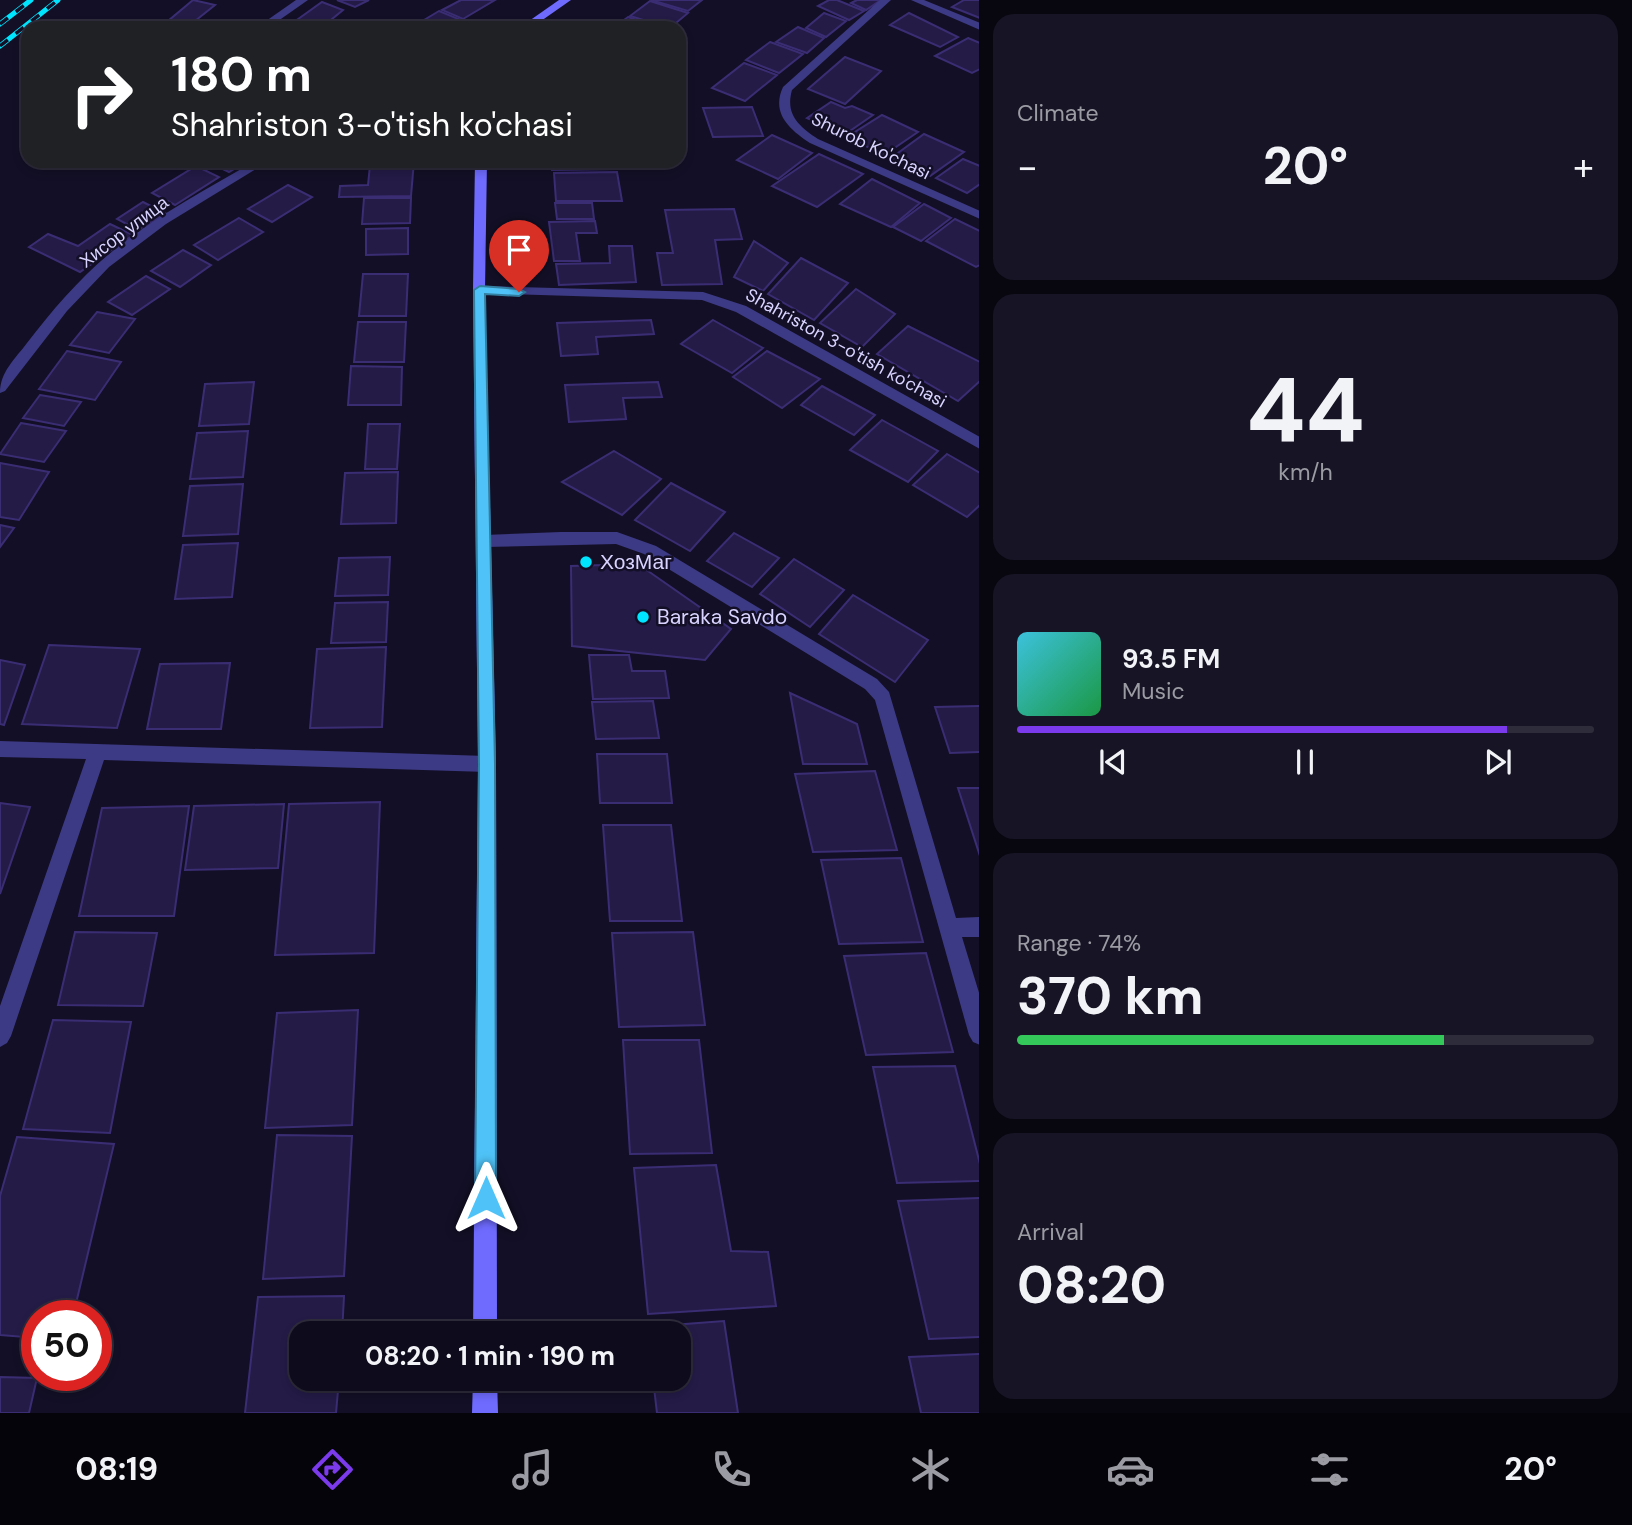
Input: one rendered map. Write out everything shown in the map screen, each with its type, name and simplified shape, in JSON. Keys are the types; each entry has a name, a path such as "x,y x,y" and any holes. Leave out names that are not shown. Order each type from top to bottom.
{"main road":[{"path":"534,21 566,0"},
{"path":"481,168 480,290 487,764 485,1321"},
{"path":"485,1391 485,1413"}],"street":[{"path":"272,21 303,0"},
{"name":"Shurob Ko'chasi","path":"886,0 787,89 782,101 785,114 797,129 814,141 979,216"},
{"path":"916,0 979,27"},
{"name":"Хисор улица","path":"0,388 72,295 106,263 144,234 252,168"},
{"name":"Shahriston 3-o'tish ko'chasi","path":"480,290 703,296 741,309 979,444"},
{"path":"484,541 561,537 617,538 650,550 871,684 883,697 979,1035"},
{"path":"0,749 487,764"},
{"path":"0,1035 97,754"},
{"path":"949,928 979,927"}],"building":[{"path":"193,0 215,5 195,21 168,21"},
{"path":"337,0 369,0 355,7"},
{"path":"461,0 495,0 463,19 442,10"},
{"path":"651,0 702,0 688,11"},
{"path":"829,0 837,0 864,11 849,20 818,6"},
{"path":"857,0 881,0 866,10 851,3"},
{"path":"964,0 979,0 979,18 952,7"},
{"path":"650,1 688,13 678,21 647,21 630,16"},
{"path":"322,2 343,10 330,21 295,21"},
{"path":"439,11 461,20 459,21 422,21"},
{"path":"824,13 846,21 826,37 806,28"},
{"path":"909,13 958,37 940,47 890,25"},
{"path":"628,17 639,21 623,21"},
{"path":"798,27 824,38 807,53 776,42"},
{"path":"968,38 979,43 979,70 972,73 935,56"},
{"path":"770,42 803,54 779,73 746,60"},
{"path":"845,57 881,71 845,104 808,89"},
{"path":"744,63 777,75 745,101 712,88"},
{"path":"831,102 845,108 852,106 873,115 844,135 807,118"},
{"path":"752,107 763,136 713,137 703,108"},
{"path":"882,115 918,132 884,155 847,137"},
{"path":"924,134 964,152 930,176 891,158"},
{"path":"772,135 812,153 778,179 737,160"},
{"path":"819,154 863,174 817,207 772,186"},
{"path":"963,159 979,166 979,185 967,193 936,178"},
{"path":"193,168 200,168 219,177 175,205 152,193"},
{"path":"370,168 413,168 411,196 339,197 340,186 368,185"},
{"path":"552,168 617,169 552,170"},
{"path":"617,172 622,201 556,201 554,173"},
{"path":"872,179 920,203 891,227 840,204"},
{"path":"288,185 312,197 272,222 248,209"},
{"path":"364,198 411,198 410,223 362,224"},
{"path":"143,202 165,213 138,230 117,219"},
{"path":"555,203 592,203 594,219 557,219"},
{"path":"924,204 951,218 921,241 893,227"},
{"path":"734,209 742,239 715,240 722,284 662,285 657,253 673,253 665,210"},
{"path":"239,218 263,232 218,260 194,245"},
{"path":"955,219 979,231 979,266 976,267 926,241"},
{"path":"595,221 597,233 576,233 580,261 554,261 549,222"},
{"path":"110,224 133,235 80,272 29,247 48,234 78,246"},
{"path":"408,228 408,254 366,255 366,229"},
{"path":"754,241 788,263 763,291 734,277"},
{"path":"609,246 632,246 636,282 559,285 556,264 610,263"},
{"path":"183,250 211,265 180,287 151,271"},
{"path":"801,258 848,283 814,320 768,294"},
{"path":"363,274 408,274 406,316 359,316"},
{"path":"146,276 170,289 132,315 108,302"},
{"path":"856,289 895,314 862,347 820,323"},
{"path":"97,312 135,319 109,353 70,345"},
{"path":"651,320 654,334 596,337 598,354 561,356 557,323"},
{"path":"713,320 763,348 732,373 681,344"},
{"path":"358,322 406,322 404,362 354,362"},
{"path":"908,326 979,362 979,382 958,401 877,354"},
{"path":"67,351 121,362 95,400 39,389"},
{"path":"767,351 820,379 782,408 733,377"},
{"path":"351,366 402,367 401,405 348,405"},
{"path":"254,382 249,424 199,426 205,384"},
{"path":"658,382 662,397 623,398 626,419 569,422 565,385"},
{"path":"822,386 875,415 854,435 801,405"},
{"path":"40,395 81,402 64,426 23,418"},
{"path":"882,420 938,451 908,482 850,450"},
{"path":"21,423 66,431 44,462 0,454"},
{"path":"368,424 400,424 397,469 365,469"},
{"path":"248,431 243,477 190,479 197,433"},
{"path":"614,451 661,479 622,515 562,482"},
{"path":"947,454 979,472 979,506 967,517 913,485"},
{"path":"0,463 49,472 19,520 0,517"},
{"path":"398,472 396,523 341,524 345,473"},
{"path":"671,483 725,512 690,551 635,520"},
{"path":"243,484 238,534 183,536 190,486"},
{"path":"0,525 14,528 0,547"},
{"path":"734,533 779,558 752,587 707,561"},
{"path":"238,543 232,597 175,599 183,545"},
{"path":"390,557 388,595 335,596 339,558"},
{"path":"794,559 844,590 810,627 760,594"},
{"name":"Baraka Savdo","path":"638,564 731,629 705,660 572,646 571,566"},
{"path":"853,595 928,640 895,682 819,634"},
{"path":"388,602 386,642 331,643 335,603"},
{"path":"49,645 140,649 117,728 22,724"},
{"path":"386,647 382,727 310,728 317,649"},
{"path":"589,655 629,655 632,671 665,671 669,698 593,699"},
{"path":"0,660 25,665 4,725 0,724"},
{"path":"230,663 221,729 147,729 160,664"},
{"path":"790,693 857,724 867,764 803,764"},
{"path":"653,701 659,738 596,739 592,702"},
{"path":"979,706 979,752 950,753 935,707"},
{"path":"597,754 667,754 672,803 600,803"},
{"path":"875,771 897,850 813,852 795,774"},
{"path":"958,788 979,788 979,853"},
{"path":"380,802 374,953 275,955 289,804"},
{"path":"0,803 30,807 0,894"},
{"path":"284,804 278,868 185,870 194,806"},
{"path":"189,806 174,916 79,916 102,808"},
{"path":"603,825 671,825 682,921 610,921"},
{"path":"901,858 923,942 839,944 821,860"},
{"path":"75,932 157,933 143,1006 58,1005"},
{"path":"693,932 705,1025 619,1027 612,933"},
{"path":"926,953 953,1052 866,1055 844,956"},
{"path":"358,1010 352,1125 265,1128 277,1013"},
{"path":"53,1020 131,1022 110,1133 23,1129"},
{"path":"623,1040 699,1040 712,1153 630,1154"},
{"path":"955,1066 979,1160 979,1181 897,1183 873,1067"},
{"path":"277,1135 352,1136 344,1276 263,1279"},
{"path":"17,1137 114,1144 77,1300 21,1300 21,1337 0,1335 0,1196"},
{"path":"716,1165 731,1251 768,1252 776,1306 648,1314 634,1168"},
{"path":"979,1198 979,1337 929,1339 898,1201"},
{"path":"344,1296 343,1321 289,1321 289,1391 338,1391 336,1413 245,1413 258,1297"},
{"path":"724,1321 738,1413 657,1413 654,1391 691,1391 691,1324"},
{"path":"979,1354 979,1413 921,1413 909,1357"},
{"path":"0,1377 21,1378 21,1391 34,1391 29,1413 0,1413"}],"railway":[{"path":"0,24 31,0"},
{"path":"32,21 58,0"},
{"path":"0,46 21,29"}],"place":[{"name":"ХозМаг","path":"586,562"},
{"name":"Baraka Savdo","path":"643,617"}],"route":[{"path":"486,1198 487,764 480,290 519,292"}]}
